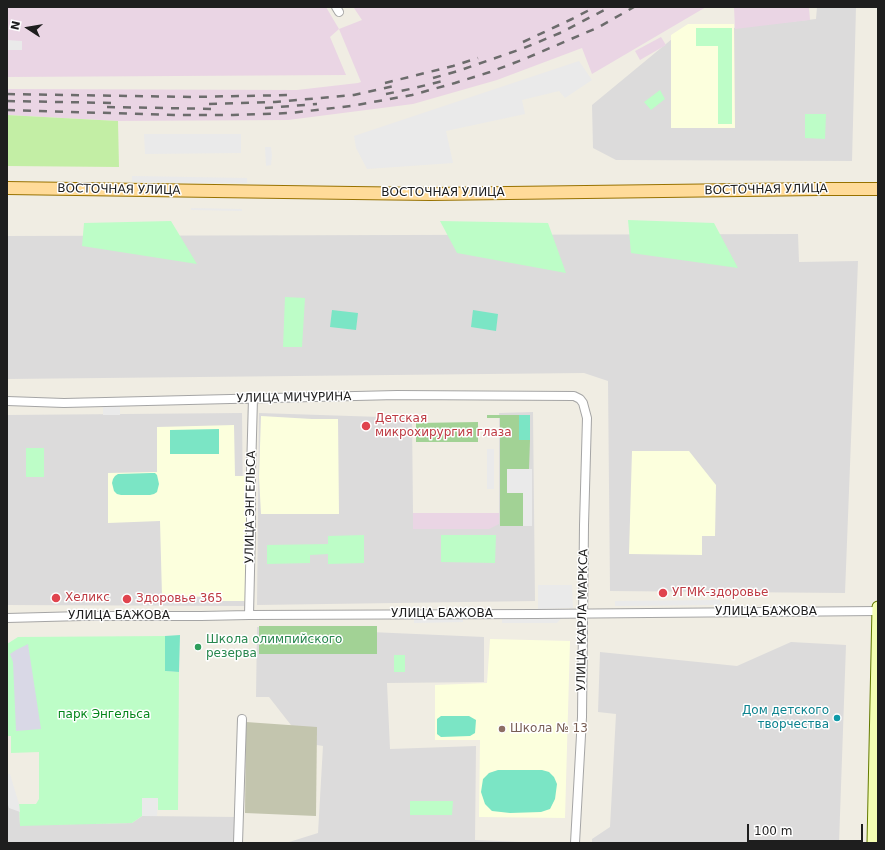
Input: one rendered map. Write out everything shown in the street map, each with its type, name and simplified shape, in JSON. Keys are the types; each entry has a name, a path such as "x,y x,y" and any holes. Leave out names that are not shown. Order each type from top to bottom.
{"main road":[{"name":"ВОСТОЧНАЯ УЛИЦА","path":"7,188 407,194 878,189"},
{"path":"873,843 876,825 878,607"}],"street":[{"name":"УЛИЦА МИЧУРИНА","path":"7,401 64,403 404,395 574,396 580,399"},
{"name":"УЛИЦА ЭНГЕЛЬСА","path":"249,615 253,398"},
{"name":"УЛИЦА КАРЛА МАРКСА","path":"575,843 582,717 584,525 587,418 584,402 580,399"},
{"name":"УЛИЦА БАЖОВА","path":"7,618 83,616 878,611"},
{"path":"238,843 242,719"}],"shaded area":[{"path":"7,7 326,7 339,29 330,37 346,75 7,77"},
{"path":"356,7 706,7 592,74 582,48 497,80 413,104 288,120 118,121 7,115 7,89 297,90 361,82 339,29 362,20 354,8"},
{"path":"734,7 809,7 810,20 735,29"},
{"path":"817,7 856,7 852,161 616,160 593,148 592,105 678,34 816,19"},
{"path":"688,24 734,24 735,128 671,128 671,35"},
{"path":"661,37 666,45 640,60 635,51"},
{"path":"7,40 22,41 22,50 7,50"},
{"path":"579,61 592,80 565,98 559,91 522,100 525,114 446,131 453,163 367,169 356,148 354,136"},
{"path":"144,134 241,134 241,153 145,154"},
{"path":"265,147 271,147 272,155 271,165 266,166"},
{"path":"132,176 247,178 247,183 132,182"},
{"path":"191,208 242,209 242,211 191,210"},
{"path":"798,234 799,262 858,261 845,593 610,591 608,381 584,373 7,379 7,236"},
{"path":"103,402 120,402 120,415 103,415"},
{"path":"533,412 535,601 257,605 259,413 412,418 413,513 499,513 499,413"},
{"path":"242,413 244,606 7,605 7,415"},
{"path":"261,416 338,419 339,514 261,514 259,477"},
{"path":"234,425 235,476 247,476 247,601 218,601 217,597 162,596 160,521 108,523 108,473 157,472 157,427"},
{"path":"487,449 494,449 494,489 487,489"},
{"path":"632,451 689,451 716,485 715,536 702,536 702,555 629,554"},
{"path":"507,469 532,469 532,526 523,526 523,493 507,493"},
{"path":"413,513 499,513 499,524 489,529 413,529"},
{"path":"538,585 572,585 573,608 538,609"},
{"path":"720,600 721,605 615,606 615,601"},
{"path":"463,615 463,622 414,623 414,616"},
{"path":"564,615 557,623 502,623 502,616"},
{"path":"257,627 484,637 484,682 387,683 390,749 476,746 475,840 522,843 286,843 318,833 323,746 305,743 269,697 256,697"},
{"name":"Школа № 13","path":"490,639 570,641 565,818 479,817 480,740 435,740 435,685 487,683"},
{"path":"791,642 846,645 839,843 592,843 592,839 610,827 616,714 598,712 600,652 737,666"},
{"path":"28,644 41,729 16,731 13,662 10,654"},
{"path":"246,722 317,727 316,816 245,813"},
{"path":"7,774 10,774 20,812 9,808 7,805"},
{"path":"142,798 158,798 157,816 142,816"},
{"path":"7,802 19,804 20,825 132,823 142,816 238,817 237,843 7,843"}],"green space":[{"path":"696,28 732,28 732,124 718,124 718,46 696,46"},
{"path":"660,90 665,99 651,110 644,102"},
{"path":"805,114 826,114 825,139 805,138"},
{"path":"7,115 118,121 119,167 8,166"},
{"path":"628,220 714,223 738,268 631,253"},
{"path":"171,221 197,264 82,246 84,223"},
{"path":"440,221 548,223 566,273 457,253"},
{"path":"285,297 305,298 302,347 283,347"},
{"path":"332,310 358,313 356,330 330,327"},
{"path":"473,310 498,314 496,331 471,327"},
{"path":"487,415 519,415 519,439 530,440 529,469 507,469 523,493 523,526 500,526 500,418 487,418"},
{"path":"519,415 530,415 530,440 519,440"},
{"path":"478,422 478,442 416,442 416,423"},
{"path":"219,429 219,454 170,454 170,430"},
{"path":"26,448 44,448 44,477 26,477"},
{"path":"155,473 159,484 157,492 154,494 121,495 114,491 112,483 115,476 118,474"},
{"path":"364,535 364,563 328,564 328,554 310,555 310,563 267,564 267,545 328,544 328,536"},
{"path":"441,535 496,535 495,563 441,562"},
{"path":"259,626 377,626 377,654 259,654"},
{"path":"180,635 179,672 165,671 165,636"},
{"name":"парк Энгельса","path":"165,636 165,671 179,672 178,810 158,810 158,798 142,798 142,816 132,823 20,826 19,804 36,804 39,799 39,752 11,753 11,736 7,736 7,644 18,637"},
{"path":"394,655 405,655 405,672 394,672"},
{"path":"441,716 469,716 476,720 475,733 470,736 441,737 437,734 437,719"},
{"path":"498,770 542,770 549,772 554,777 557,784 555,799 550,809 541,812 510,813 492,811 485,804 481,792 483,779 489,773"},
{"path":"410,801 453,801 452,815 410,815"}],"railway":[{"path":"523,42 595,7"},
{"path":"433,78 524,48 560,33 610,7"},
{"path":"7,110 174,115 233,115 290,113 351,106 412,95 490,72 599,27 634,7"},
{"path":"385,83 453,66 478,58"},
{"path":"386,94 443,81"},
{"path":"209,104 275,102 354,95 394,86"},
{"path":"7,94 191,97 292,95"},
{"path":"7,101 115,103"},
{"path":"265,108 317,104"},
{"path":"107,107 217,109"}],"place":[{"name":"Детская микрохирургия глаза","path":"366,426"},
{"name":"УГМК-здоровье","path":"663,593"},
{"name":"Хеликс","path":"56,598"},
{"name":"Здоровье 365","path":"127,599"},
{"name":"Школа олимпийского резерва","path":"198,647"},
{"name":"Дом детского творчества","path":"837,718"},
{"name":"Школа № 13","path":"502,729"}]}
